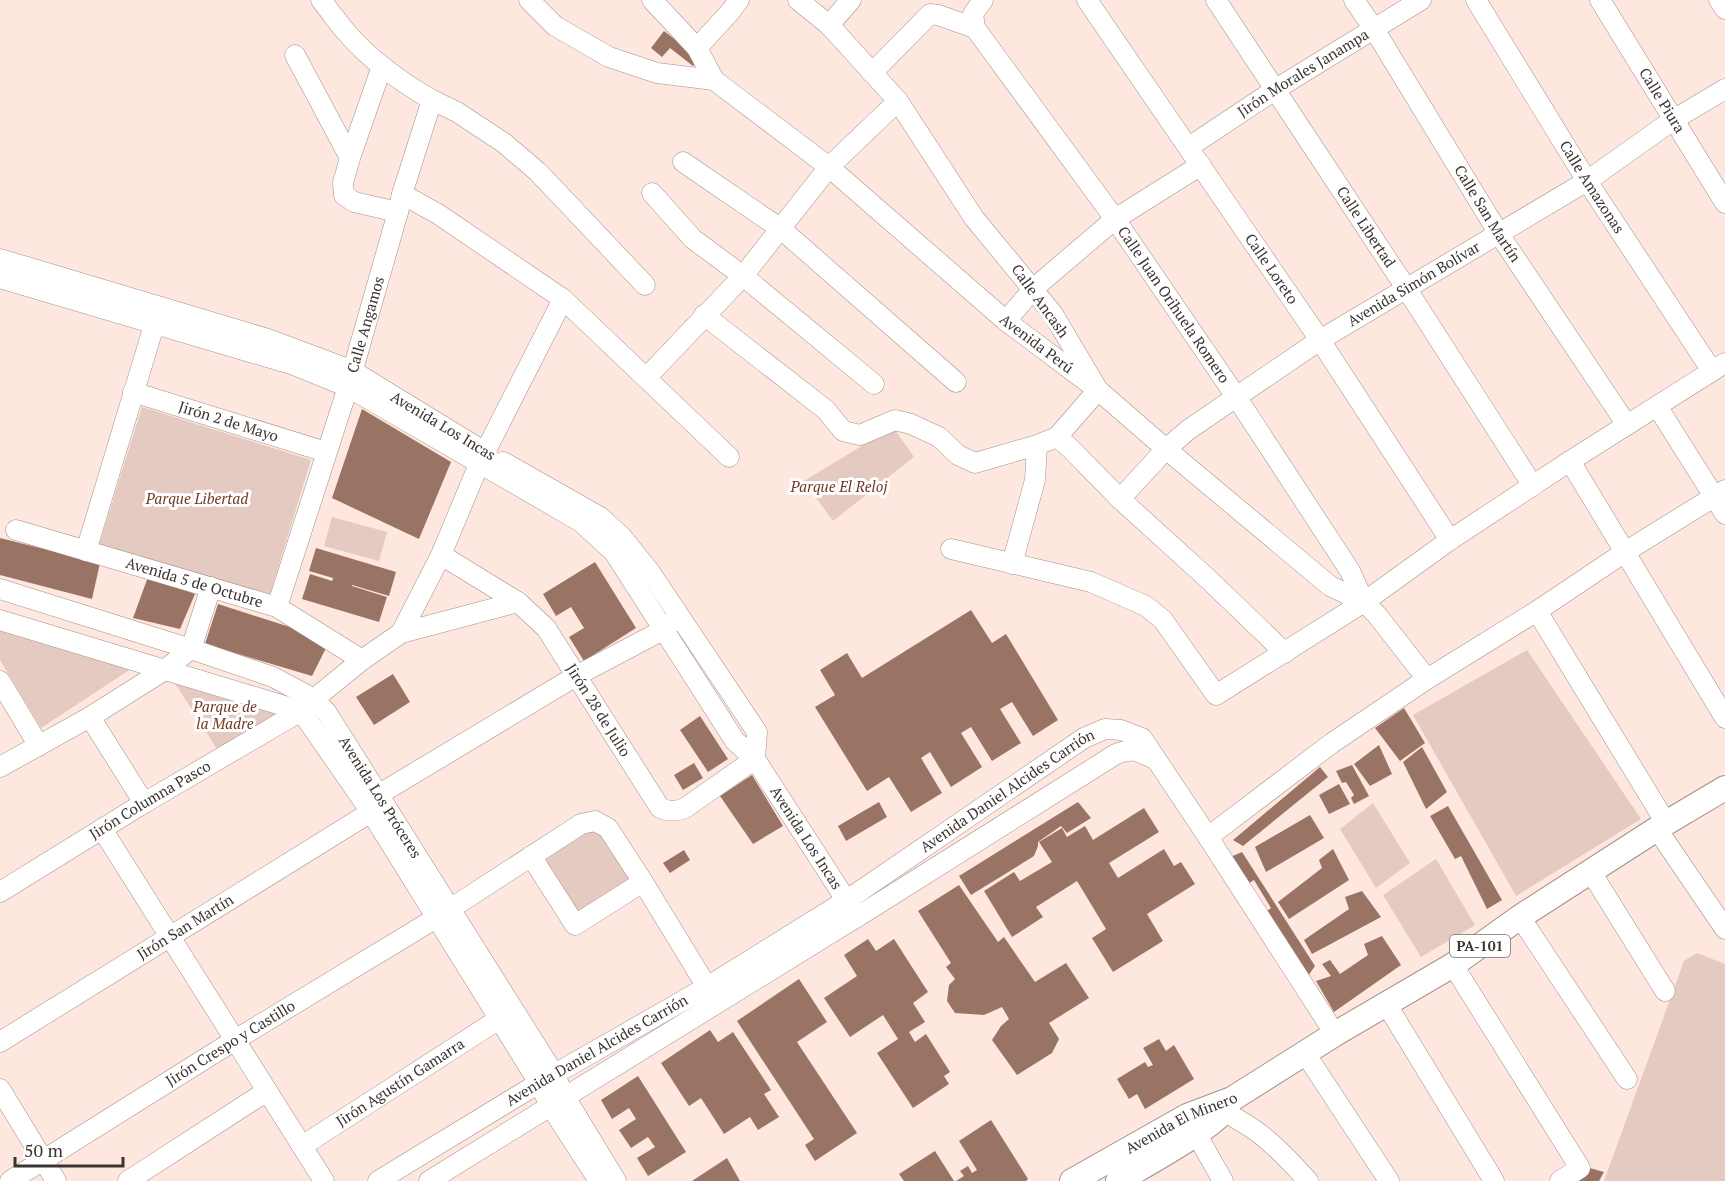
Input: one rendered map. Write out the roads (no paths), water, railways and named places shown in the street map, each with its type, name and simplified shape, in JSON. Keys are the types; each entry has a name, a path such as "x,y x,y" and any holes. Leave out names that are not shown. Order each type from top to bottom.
{"main road":[{"name":"PA-101","path":"1224,1105 1335,1034 1453,966 1520,917 1725,788"},
{"name":"Avenida El Minero","path":"1118,1181 1192,1125 1224,1105"},
{"name":"Avenida El Minero","path":"1072,1181 1192,1125"}],"street":[{"path":"321,0 348,35 402,82 457,112 504,143 538,172 645,285"},
{"path":"529,0 555,26 609,57 657,73 714,80"},
{"name":"Avenida Perú","path":"652,0 697,48 714,80 829,166 1006,321 1098,390 1330,586 1364,602 1377,615 1427,679"},
{"path":"697,48 739,0"},
{"name":"Calle Ancash","path":"798,0 829,25 898,101 974,218 1053,315 1098,390"},
{"path":"829,25 851,0"},
{"name":"Calle Loreto","path":"1087,0 1320,340 1450,540"},
{"name":"Calle Libertad","path":"1216,0 1533,486"},
{"name":"Calle San Martín","path":"1354,0 1374,28 1498,234 1627,425"},
{"name":"Jirón Morales Janampa","path":"1189,147 1276,89 1420,0"},
{"name":"Calle Amazonas","path":"1476,0 1587,181 1719,367"},
{"name":"Calle Piura","path":"1600,0 1725,203"},
{"path":"1719,0 1725,9"},
{"path":"872,73 930,14 977,14"},
{"name":"Calle Juan Orihuela Romero","path":"977,14 1237,398 1350,571 1364,602"},
{"path":"295,55 350,158"},
{"path":"382,66 350,158 343,183 344,195 354,202 400,203 438,214 563,299 729,457"},
{"name":"Avenida Simón Bolívar","path":"1120,499 1166,449 1188,430 1320,340 1587,181 1673,120 1725,89"},
{"name":"Calle Angamos","path":"278,607 432,100"},
{"path":"646,378 743,276 829,166 898,101"},
{"path":"683,162 781,228 956,382"},
{"path":"1006,321 1033,290 1115,219 1201,165"},
{"path":"652,193 693,239 743,276 874,384"},
{"name":"Avenida Los Incas","path":"0,259 157,314"},
{"name":"Avenida Los Incas","path":"0,278 268,339 349,378 559,502 600,517 622,537 650,572 757,732 755,759"},
{"path":"401,633 441,555 483,458 563,299"},
{"path":"86,550 157,314"},
{"path":"705,315 826,410 843,431 860,435 896,420 939,437 958,455 975,463 1057,437 1098,390"},
{"path":"951,549 1091,582 1146,606 1163,620 1216,695 1364,602 1450,540 1719,367"},
{"name":"Jirón 2 de Mayo","path":"133,392 326,452"},
{"path":"1657,406 1720,493 1725,514"},
{"path":"1057,437 1285,653"},
{"path":"1012,564 1035,480 1037,445"},
{"path":"1570,461 1725,718"},
{"path":"1209,837 1332,743 1427,679 1720,493"},
{"name":"Avenida Los Incas","path":"559,502 614,552 735,741 755,759 857,918"},
{"name":"Avenida 5 de Octubre","path":"16,530 278,607 362,660"},
{"name":"Jirón 28 de Julio","path":"441,555 518,602 546,628 660,808 668,811 685,808 755,759"},
{"path":"0,767 90,717 164,670 191,649 211,587"},
{"name":"Avenida Los Próceres","path":"0,589 273,677 308,705 327,713 375,803 547,1079 599,1181"},
{"path":"401,633 518,602"},
{"path":"1537,611 1662,826 1725,929"},
{"name":"Jirón San Martín","path":"0,1042 576,676 663,630 680,616"},
{"path":"0,620 164,670 308,705"},
{"name":"Jirón Columna Pasco","path":"0,892 308,705 362,660 401,633"},
{"path":"0,681 39,746"},
{"path":"90,717 144,803"},
{"name":"Avenida Daniel Alcides Carrión","path":"429,1181 459,1173 558,1102 654,1042 788,948 847,900 1084,738 1106,729 1121,730 1142,738 1155,759"},
{"name":"Avenida Daniel Alcides Carrión","path":"378,1181 547,1079 707,987 857,918 1116,754 1126,750 1138,751 1155,759"},
{"path":"1155,759 1209,837 1335,1034"},
{"name":"Jirón Crespo y Castillo","path":"10,1181 443,913 581,824 594,821 608,828 643,882"},
{"path":"102,829 324,1181"},
{"path":"531,856 575,925 643,882 707,987"},
{"path":"1591,872 1665,991"},
{"name":"Avenida Los Próceres","path":"443,913 499,1019 547,1079"},
{"path":"1520,917 1627,1079"},
{"path":"1453,966 1580,1168 1560,1181"},
{"path":"1387,1005 1494,1181"},
{"name":"Jirón Agustín Gamarra","path":"302,1146 499,1019"},
{"path":"644,1023 654,1042"},
{"path":"1305,1053 1389,1181"},
{"path":"0,1089 6,1111 56,1181"},
{"path":"128,1181 267,1091"},
{"name":"Avenida Los Próceres","path":"558,1102 616,1181"},
{"path":"1224,1105 1286,1156 1308,1181"},
{"path":"1192,1125 1223,1181"}],"park label":[{"name":"Parque El Reloj","path":"839,487"},
{"name":"Parque Libertad","path":"197,499"},
{"name":"Parque de la Madre","path":"225,716"}]}
